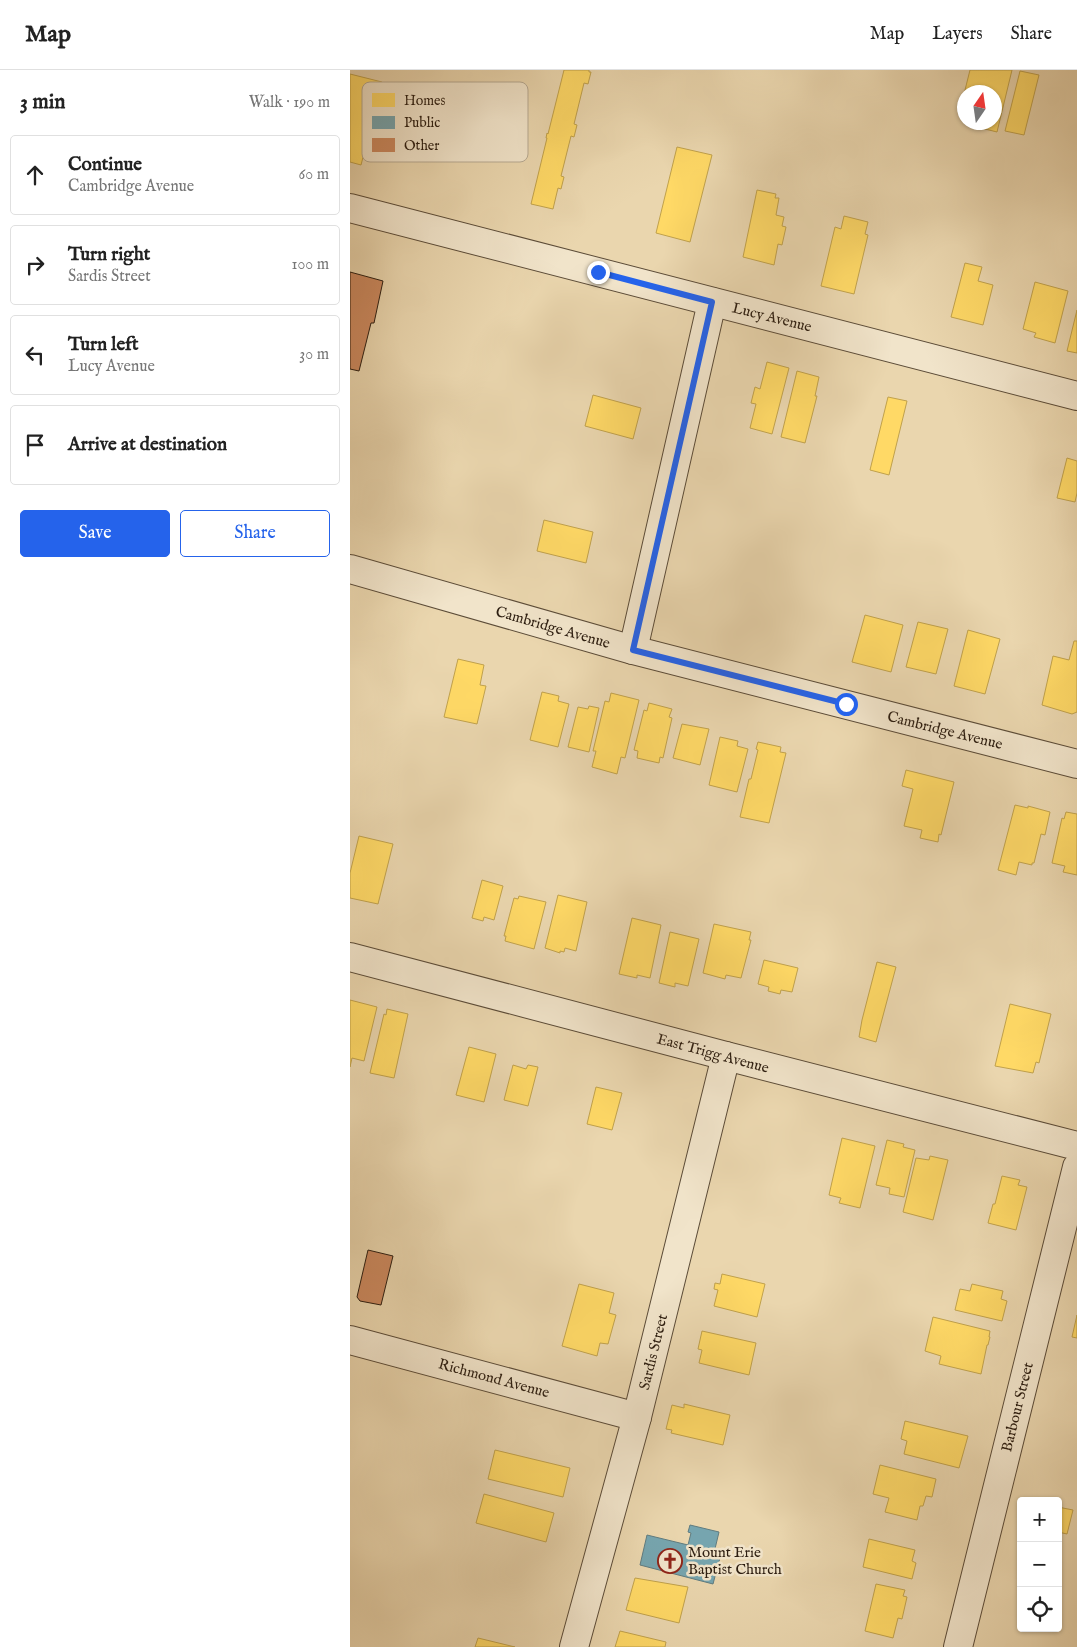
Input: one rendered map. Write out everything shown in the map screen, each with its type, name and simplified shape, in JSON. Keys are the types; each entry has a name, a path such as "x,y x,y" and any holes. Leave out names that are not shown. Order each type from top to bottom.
{"street":[{"name":"Lucy Avenue","path":"350,208 1077,396"},
{"path":"633,650 712,302"},
{"name":"Cambridge Avenue","path":"350,569 633,650 1077,764"},
{"name":"East Trigg Avenue","path":"350,957 1077,1146"},
{"name":"Sardis Street","path":"574,1647 637,1417 726,1056"},
{"name":"Barbour Street","path":"958,1647 1077,1167"},
{"name":"Richmond Avenue","path":"350,1340 637,1417"}],"building: Homes":[{"path":"564,70 589,70 591,72 588,84 584,83 574,124 577,125 574,137 571,136 561,176 564,177 561,189 558,188 553,209 531,204"},
{"path":"970,70 1012,70 1002,111 1002,85 966,85"},
{"path":"1020,71 1039,75 1024,135 1005,131"},
{"path":"350,74 382,82 362,82 362,161 361,165 350,162"},
{"path":"677,147 712,155 690,242 656,233"},
{"path":"757,190 776,194 775,198 779,198 776,215 784,217 782,226 786,227 782,245 778,244 774,265 743,257"},
{"path":"844,216 868,222 865,234 868,235 854,294 821,286 835,227 841,229"},
{"path":"965,263 982,267 978,281 993,285 983,325 951,317"},
{"path":"1035,282 1068,291 1055,343 1034,337 1036,333 1023,329"},
{"path":"1077,310 1077,353 1067,351"},
{"path":"767,362 789,368 772,434 750,428 756,404 751,403 755,387 760,389"},
{"path":"797,371 819,377 815,396 817,396 805,443 781,437"},
{"path":"593,395 641,408 633,439 585,426"},
{"path":"888,397 907,401 889,475 870,470"},
{"path":"1067,458 1077,461 1077,493 1075,502 1057,498"},
{"path":"544,520 593,532 586,563 537,551"},
{"path":"865,615 903,625 891,672 852,662"},
{"path":"918,622 948,629 936,674 906,667"},
{"path":"968,630 1000,639 985,694 954,686"},
{"path":"1074,641 1077,641 1077,712 1072,714 1042,705 1053,656 1069,660"},
{"path":"458,659 484,665 480,685 486,686 477,724 444,717"},
{"path":"542,692 559,696 558,701 569,704 558,747 530,740"},
{"path":"611,693 639,700 625,758 621,757 617,774 592,767 596,751 593,751 605,701 609,702"},
{"path":"649,703 672,709 669,717 672,718 663,758 660,757 659,763 637,758 638,751 634,750 644,710 647,711"},
{"path":"589,706 599,708 589,752 568,747 578,707 588,709"},
{"path":"682,724 709,729 700,765 673,758"},
{"path":"720,737 738,741 737,746 748,749 737,792 709,785"},
{"path":"758,742 781,747 780,752 786,753 769,823 740,817 758,750 756,749"},
{"path":"906,770 954,782 938,842 920,838 922,830 904,826 913,789 902,786"},
{"path":"1015,805 1028,808 1028,806 1050,812 1045,835 1041,834 1034,863 1032,865 1019,862 1016,875 998,870"},
{"path":"1066,812 1077,814 1077,875 1063,872 1065,866 1052,863 1062,818 1064,819"},
{"path":"359,836 393,844 378,904 350,898 350,873"},
{"path":"482,880 503,886 494,920 484,917 483,921 472,918"},
{"path":"558,895 587,902 576,951 565,948 564,952 560,951 560,953 545,948"},
{"path":"519,896 546,902 534,949 505,941 506,936 504,936 514,898 518,899"},
{"path":"632,918 661,925 650,978 637,975 637,978 619,974"},
{"path":"714,924 751,932 749,940 751,940 741,978 726,975 725,979 703,973"},
{"path":"670,932 699,939 688,986 675,983 675,987 659,983"},
{"path":"764,960 798,968 792,992 781,990 780,994 768,991 769,987 758,984"},
{"path":"877,962 896,967 876,1042 859,1037"},
{"path":"350,1000 377,1007 364,1061 352,1058 350,1067"},
{"path":"1010,1004 1051,1014 1039,1063 1036,1062 1033,1073 995,1066"},
{"path":"387,1009 408,1014 394,1078 370,1073 384,1014 386,1015"},
{"path":"469,1047 496,1054 484,1102 456,1095"},
{"path":"513,1065 526,1069 528,1065 538,1067 528,1106 504,1100"},
{"path":"596,1087 622,1093 612,1130 587,1124"},
{"path":"842,1138 875,1146 860,1208 839,1203 841,1198 829,1195"},
{"path":"887,1140 904,1144 903,1147 915,1150 904,1197 889,1194 890,1188 876,1185"},
{"path":"930,1156 948,1160 933,1220 903,1212 916,1158 929,1160"},
{"path":"1002,1176 1020,1180 1018,1185 1027,1187 1016,1230 988,1223"},
{"path":"722,1274 765,1284 757,1317 714,1306 718,1290 714,1289 715,1283 720,1284"},
{"path":"579,1284 614,1293 609,1313 616,1315 608,1344 600,1343 597,1356 562,1346"},
{"path":"972,1284 1003,1291 1001,1299 1007,1301 1002,1321 955,1310 960,1289 970,1291"},
{"path":"1077,1315 1077,1338 1072,1337"},
{"path":"933,1317 990,1331 981,1374 939,1364 941,1356 925,1351"},
{"path":"702,1331 756,1343 749,1375 699,1363 702,1350 698,1349"},
{"path":"684,1404 730,1415 723,1445 671,1433 672,1430 666,1429 672,1405 684,1408"},
{"path":"905,1421 968,1436 959,1468 904,1454 907,1441 901,1439"},
{"path":"495,1450 570,1468 563,1497 488,1479"},
{"path":"880,1465 936,1479 932,1497 926,1496 923,1506 920,1506 917,1520 885,1512 889,1498 873,1494"},
{"path":"484,1494 554,1513 546,1542 476,1523"},
{"path":"1062,1508 1073,1510 1067,1534 1062,1533"},
{"path":"869,1539 915,1550 912,1561 916,1563 912,1579 863,1567"},
{"path":"635,1578 688,1587 679,1623 626,1610"},
{"path":"876,1584 905,1590 903,1596 907,1597 902,1619 898,1618 893,1638 865,1631"},
{"path":"620,1631 666,1642 665,1647 615,1647"},
{"path":"478,1638 515,1647 475,1647"}],"building: Public":[{"path":"690,1525 719,1532 714,1553 721,1554 713,1584 640,1565 647,1535 688,1545 691,1533 688,1532"}],"building: Other":[{"path":"350,272 383,281 374,323 371,323 359,371 350,369"},
{"path":"368,1250 393,1256 381,1305 360,1301 357,1297"}],"place":[{"name":"Mount Erie Baptist Church","path":"670,1561"}],"route":[{"path":"598,272 712,302 633,650 846,704"}]}
